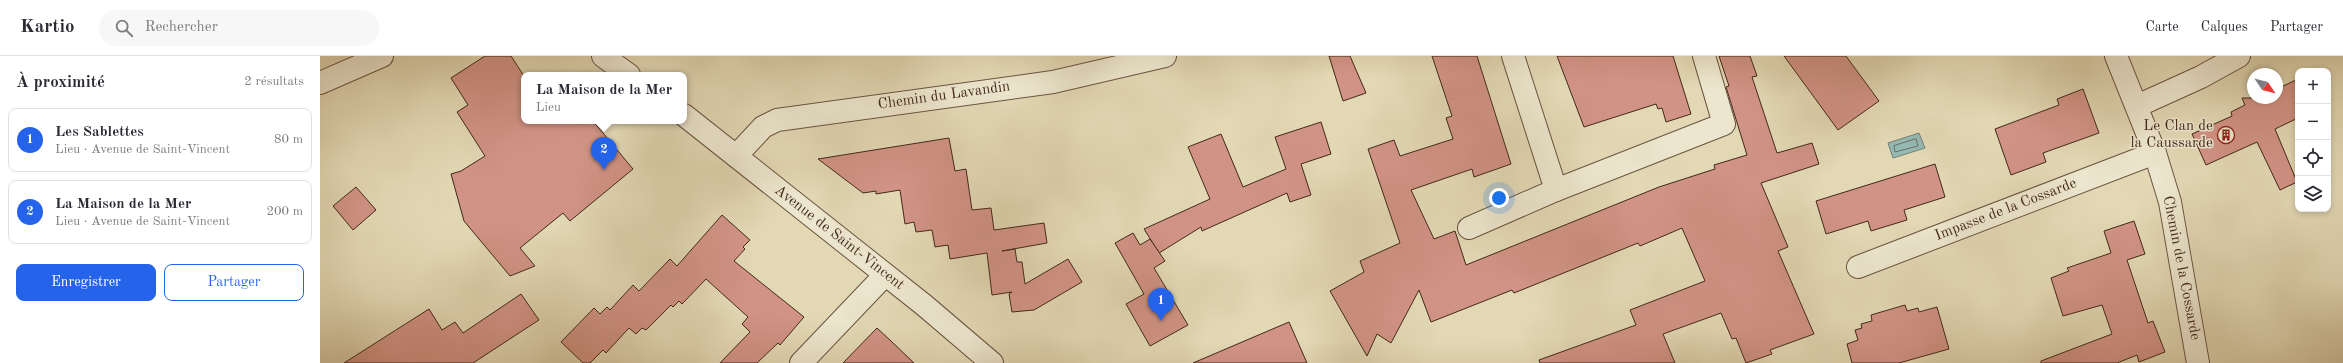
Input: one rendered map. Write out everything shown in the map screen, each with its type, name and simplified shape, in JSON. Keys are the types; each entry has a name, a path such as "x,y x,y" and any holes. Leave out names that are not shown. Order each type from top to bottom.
{"street":[{"path":"320,83 382,56"},
{"path":"603,56 625,72"},
{"name":"Chemin du Lavandin","path":"736,156 763,127 777,120 1053,82 1165,56"},
{"path":"1513,56 1556,190"},
{"path":"1469,228 1556,190 1646,156 1724,124 1704,56"},
{"name":"Chemin de la Cossarde","path":"2116,56 2155,153 2177,232 2198,363"},
{"path":"2137,106 2201,77 2239,56"},
{"name":"Avenue de Saint-Vincent","path":"687,117 885,274 992,363"},
{"name":"Impasse de la Cossarde","path":"1858,267 2155,153"},
{"path":"802,363 885,274"}],"water":[{"path":"1919,133 1925,148 1893,158 1888,143"}],"building":[{"path":"485,56 511,56 521,72 521,124 596,124 633,169 570,221 563,213 520,248 535,266 510,276 464,221 451,174 461,171 485,156 457,112 468,105 451,78"},
{"path":"1329,56 1350,56 1366,93 1343,101"},
{"path":"1432,56 1477,56 1511,164 1474,177 1472,169 1411,190 1434,239 1455,231 1466,265 1659,187 1715,169 1714,165 1747,155 1726,87 1729,86 1719,56 1750,56 1757,76 1752,77 1777,153 1812,143 1819,164 1761,183 1788,247 1778,251 1814,334 1770,350 1772,354 1746,363 1736,338 1732,339 1721,313 1663,334 1675,363 1540,363 1539,360 1636,325 1630,310 1705,281 1682,228 1640,246 1638,243 1514,293 1512,290 1431,322 1419,290 1391,343 1377,334 1367,356 1330,291 1364,272 1360,261 1400,243 1368,149 1394,140 1400,156 1453,139 1446,118 1452,116"},
{"path":"1557,56 1673,56 1691,114 1666,122 1662,108 1658,109 1656,104 1584,127"},
{"path":"1784,56 1846,56 1879,101 1838,130"},
{"path":"2295,80 2295,119 2275,129 2295,177 2295,183 2280,190 2257,142 2206,165 2192,134 2232,116 2231,112 2245,105 2242,98 2247,98 2247,104 2283,104 2283,86"},
{"path":"2083,89 2099,133 2043,153 2046,162 2011,175 1995,129 2059,105 2057,99"},
{"path":"1321,122 1331,154 1301,164 1311,195 1290,202 1287,193 1202,231 1201,227 1159,253 1144,229 1210,199 1188,147 1221,134 1243,187 1286,169 1275,137"},
{"path":"949,138 955,171 966,169 972,210 991,208 994,230 1044,223 1047,243 1002,251 1015,249 1017,262 1022,262 1025,284 1068,259 1082,282 1034,310 1012,312 1009,294 1012,292 992,295 987,253 950,259 948,245 935,247 932,230 916,232 914,222 905,224 900,190 876,194 876,191 863,193 818,159"},
{"path":"1935,164 1945,197 1904,210 1907,220 1871,231 1868,221 1826,234 1816,201"},
{"path":"356,187 376,210 353,230 333,206"},
{"path":"722,215 750,240 743,247 745,249 734,261 804,317 780,345 778,343 757,363 720,363 750,332 742,324 748,317 706,279 682,304 679,301 673,307 671,305 646,330 642,328 636,334 629,328 606,353 603,350 590,363 583,363 561,342 594,308 600,314 607,307 610,310 633,285 639,291 670,259 677,266"},
{"path":"2134,221 2145,254 2127,260 2148,323 2153,321 2165,352 2139,362 2137,355 2117,363 2041,363 2041,361 2112,334 2102,305 2063,316 2051,278 2069,271 2067,268 2111,253 2104,231"},
{"path":"1133,233 1140,245 1150,239 1165,261 1154,268 1188,325 1150,346 1126,304 1144,294 1115,243"},
{"path":"521,294 539,320 473,363 344,363 429,309 442,330 455,322 463,333"},
{"path":"1905,305 1907,311 1918,308 1919,312 1937,307 1949,349 1899,363 1852,363 1847,344 1858,340 1855,330 1862,328 1861,324 1872,321 1871,315"},
{"path":"1289,322 1307,363 1193,363"},
{"path":"877,328 891,341 914,363 843,363"}],"place":[{"name":"Le Clan de la Caussarde","path":"2226,135"},
{"name":"La Maison de la Mer","path":"604,170"},
{"name":"Les Sablettes","path":"1161,321"}]}
